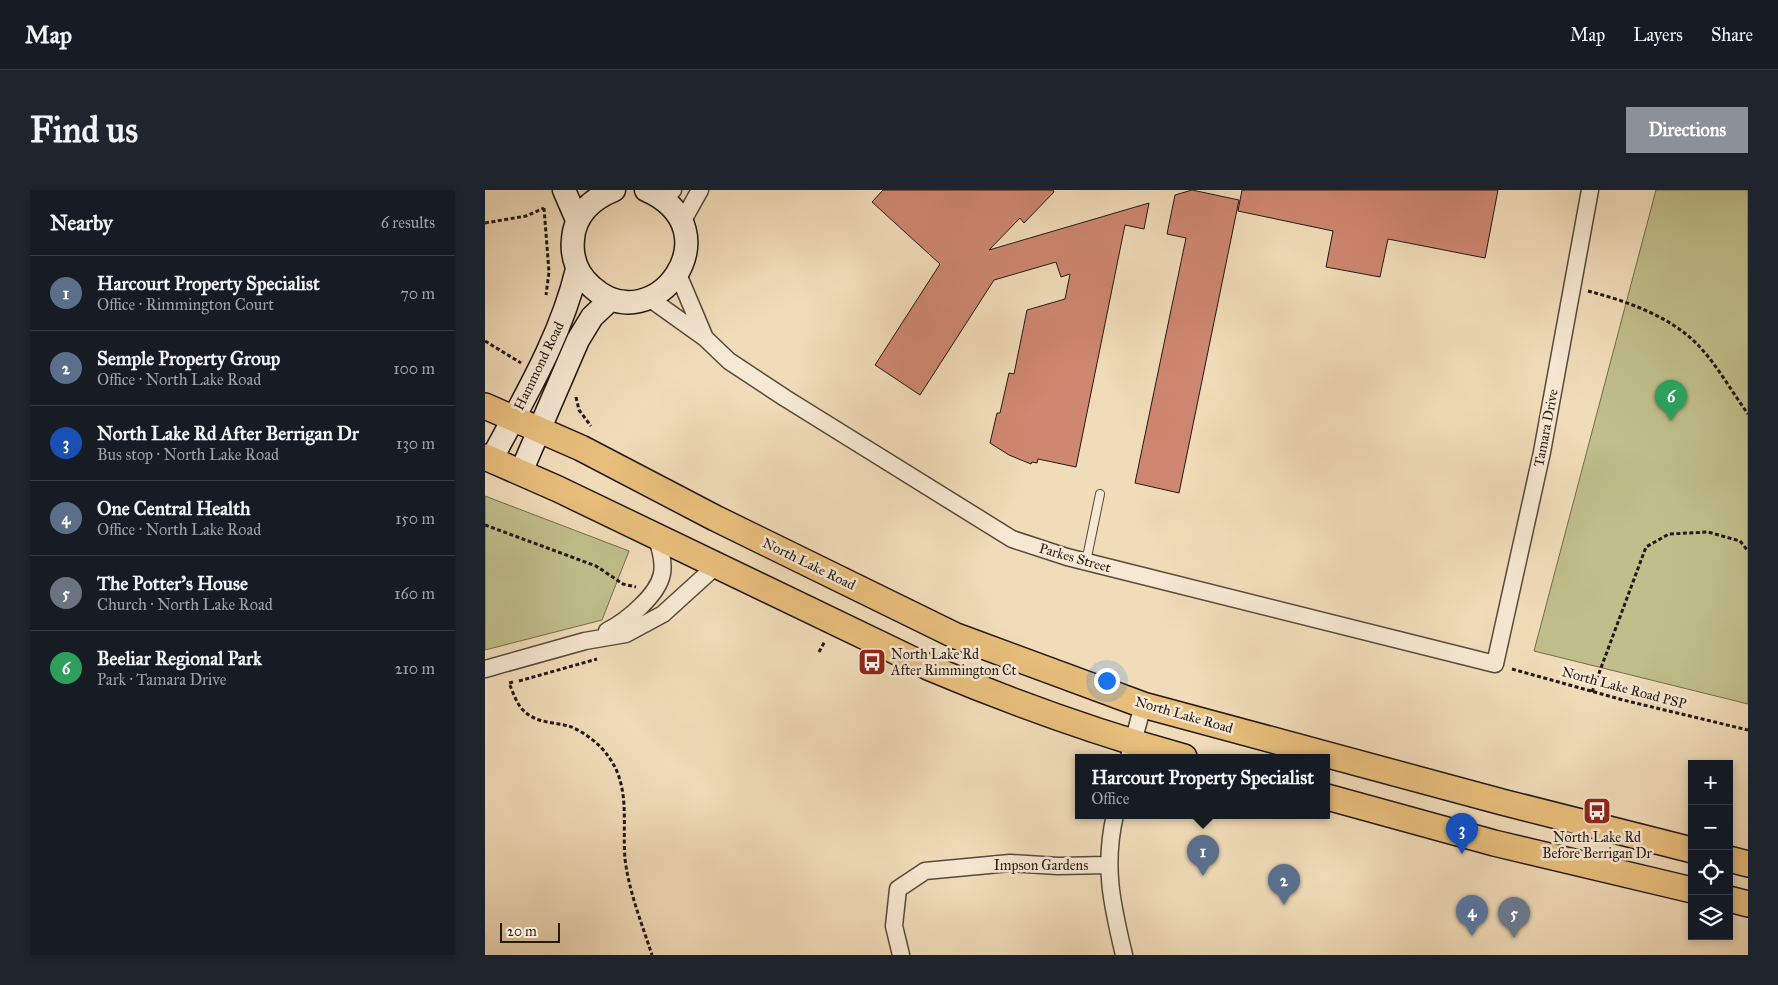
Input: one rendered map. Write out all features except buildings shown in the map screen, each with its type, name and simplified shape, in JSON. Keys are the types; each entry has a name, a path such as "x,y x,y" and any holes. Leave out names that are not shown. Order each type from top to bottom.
{"main road":[{"path":"614,190 601,195 587,206 577,220 572,244 577,269 586,282 597,292 611,299 630,302 649,298 665,289 678,274 685,258 687,240 682,222 672,206 658,191"},
{"path":"564,192 577,220"},
{"name":"Hammond Road","path":"488,458 513,418 557,332 570,300 577,269"},
{"name":"Hammond Road","path":"521,472 578,340 592,317 611,299"},
{"name":"North Lake Road","path":"485,406 581,448 715,518 956,636 1143,705 1324,754"},
{"path":"488,458 953,678 1131,750 1161,754"},
{"name":"North Lake Road","path":"1330,756 1502,802 1688,849"},
{"path":"1330,798 1494,843 1688,889"},
{"path":"1733,860 1748,864"},
{"path":"1733,900 1748,904"}],"street":[{"path":"682,222 700,190"},
{"name":"Tamara Drive","path":"1495,664 1542,452 1590,190"},
{"name":"Parkes Street","path":"678,274 705,338"},
{"name":"Parkes Street","path":"649,298 705,338 729,361 785,398 1012,539 1085,562 1495,664"},
{"path":"585,642 624,623 655,592 663,576 663,556 655,536"},
{"path":"485,669 585,642 626,634 663,614 717,565"},
{"path":"1131,750 1143,705"},
{"path":"1114,819 1108,865 1110,898 1124,955"},
{"name":"Impson Gardens","path":"901,955 894,926 898,889 925,870 1010,863 1058,866 1108,865"}],"lane":[{"path":"1085,562 1100,494"}],"path":[{"path":"485,223 526,216 543,208 564,192"},
{"path":"543,208 549,272 545,302"},
{"path":"1588,291 1616,298 1664,320 1698,345 1748,414"},
{"path":"485,341 519,362 524,353"},
{"path":"485,525 595,566 623,584 655,592"},
{"path":"1592,692 1646,547 1669,534 1708,532 1741,541 1748,551"},
{"path":"601,658 509,683 515,699 523,710 535,719 570,727 593,740 608,755 617,770 623,793 625,860 634,898 652,955"},
{"name":"North Lake Road PSP","path":"1495,664 1592,692 1748,730"}],"shaded area":[{"path":"1656,190 1748,190 1748,704 1534,651"},
{"path":"485,496 629,551 602,620 485,650"}],"place":[{"name":"Beeliar Regional Park","path":"1671,421"},
{"name":"North Lake Rd After Rimmington Ct","path":"872,662"},
{"name":"North Lake Rd Before Berrigan Dr","path":"1597,811"},
{"name":"North Lake Rd After Berrigan Dr","path":"1462,854"},
{"name":"Harcourt Property Specialist","path":"1203,876"},
{"name":"Semple Property Group","path":"1284,905"},
{"name":"One Central Health","path":"1472,936"},
{"name":"The Potter's House","path":"1514,938"}]}
